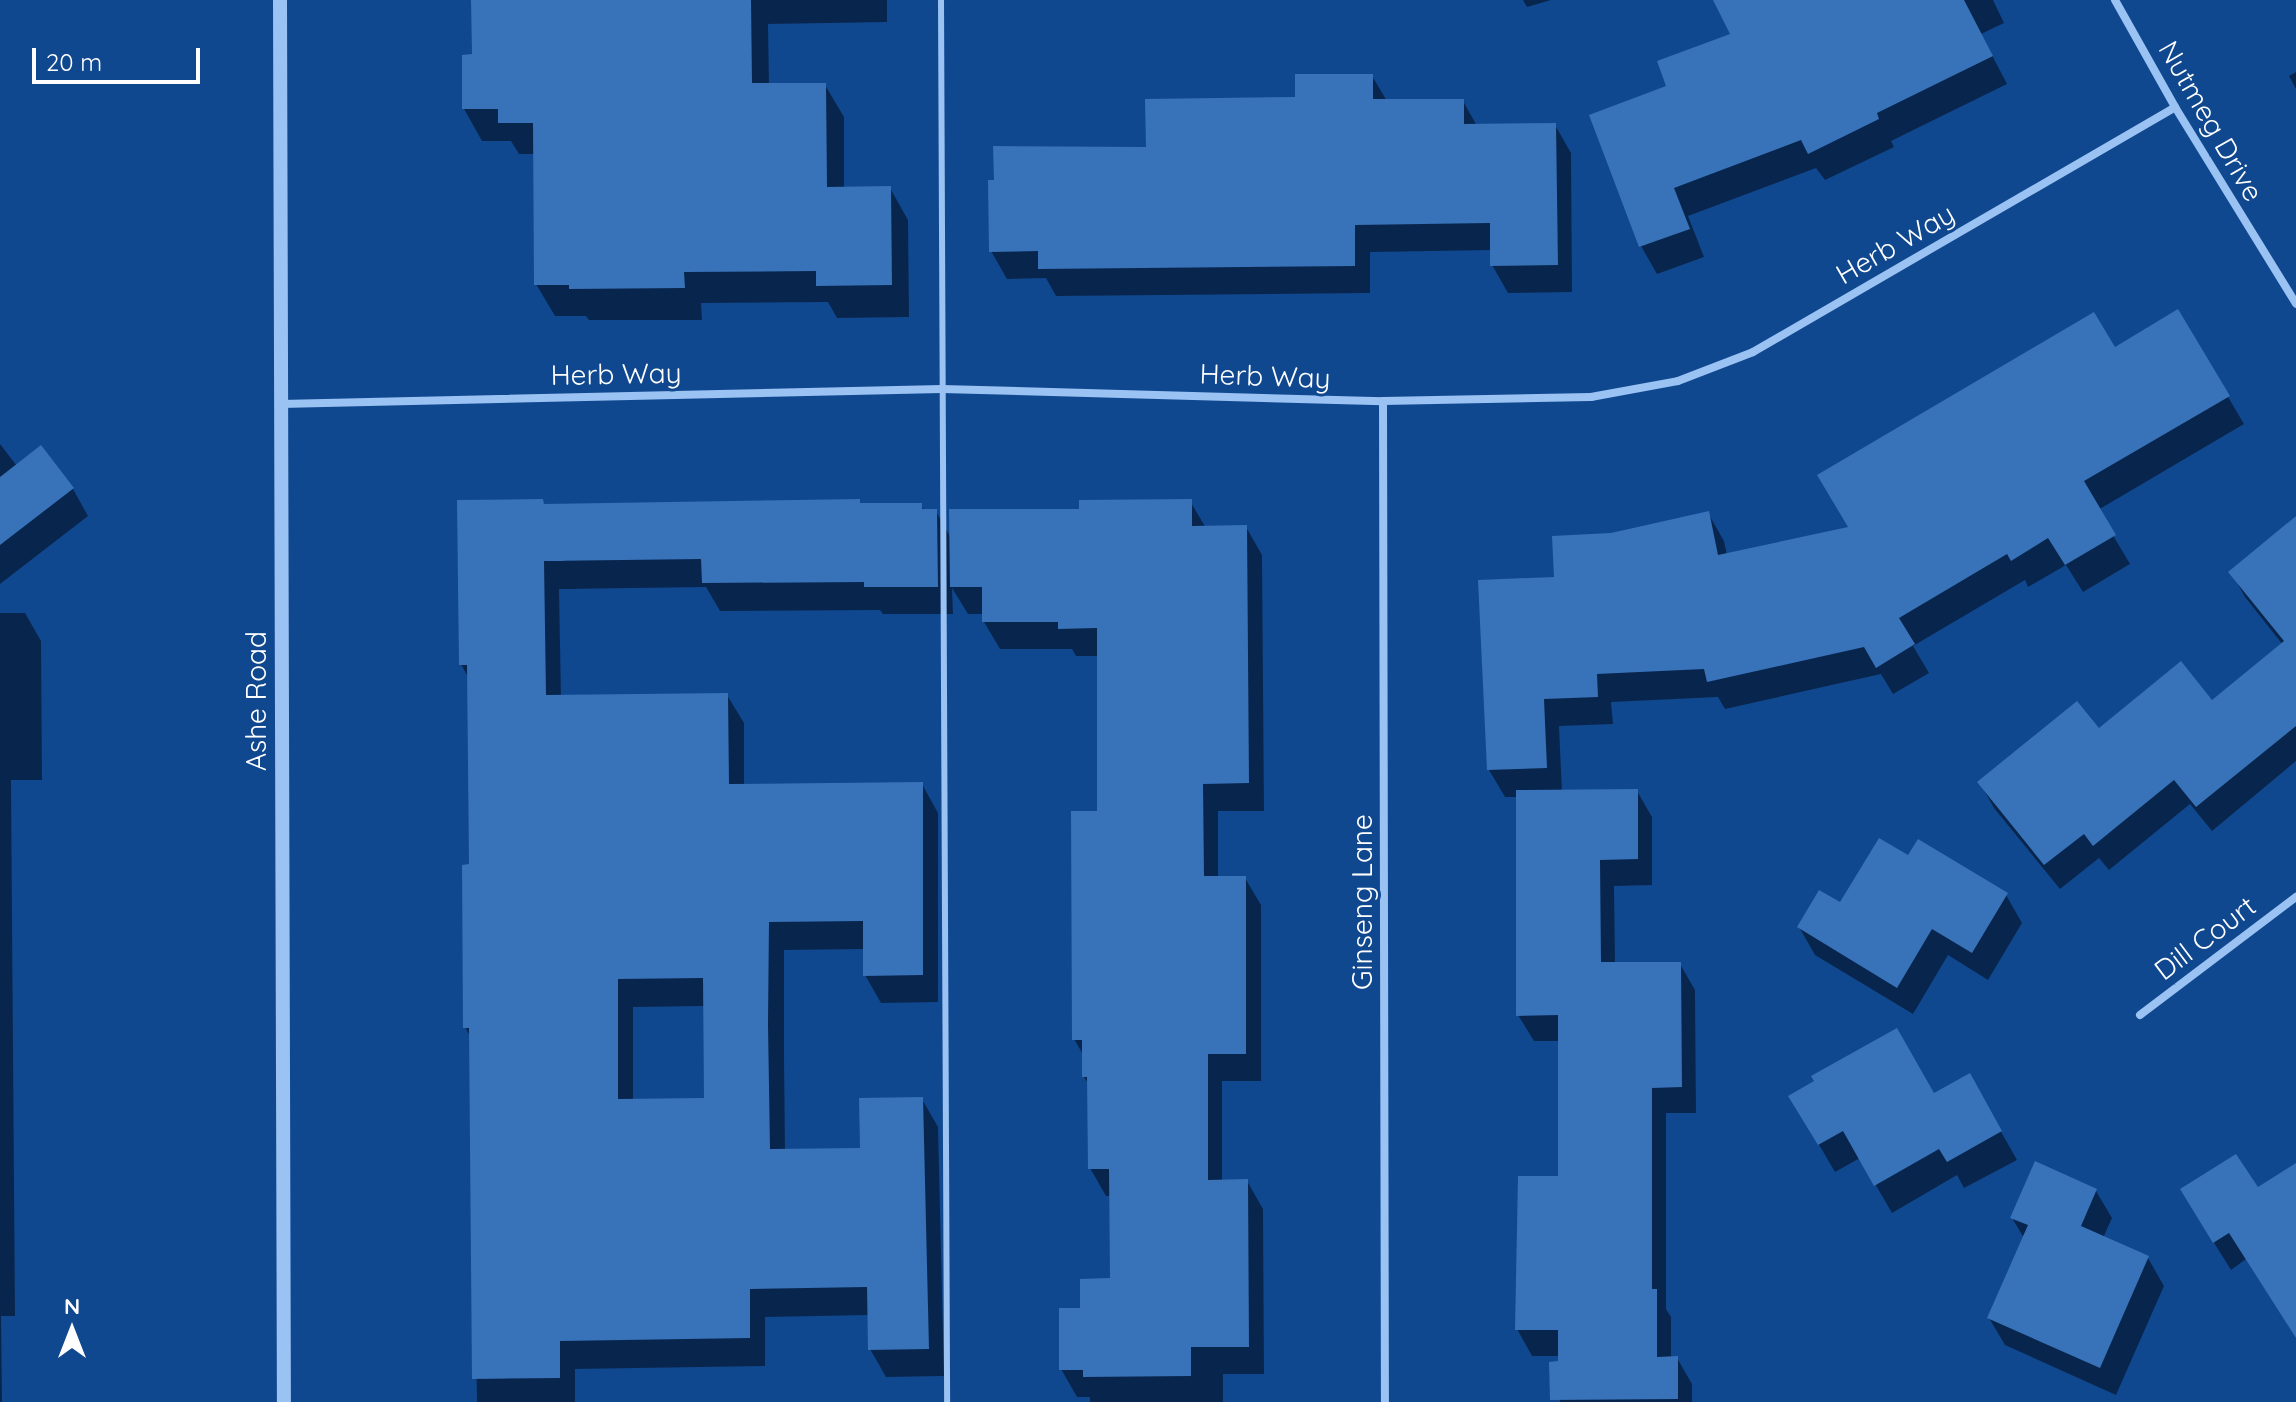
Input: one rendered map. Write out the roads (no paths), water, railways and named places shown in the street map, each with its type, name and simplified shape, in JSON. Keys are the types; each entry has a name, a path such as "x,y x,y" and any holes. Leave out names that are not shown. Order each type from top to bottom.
{"street":[{"name":"Ashe Road","path":"280,0 284,1402"},
{"name":"Nutmeg Drive","path":"2115,0 2175,107 2296,304"},
{"name":"Herb Way","path":"281,404 942,389 1383,401 1591,397 1678,381 1753,352 2175,107"},
{"name":"Ginseng Lane","path":"1383,401 1385,1402"},
{"name":"Dill Court","path":"2140,1015 2296,897"}],"lane":[{"path":"941,0 947,1402"}]}
